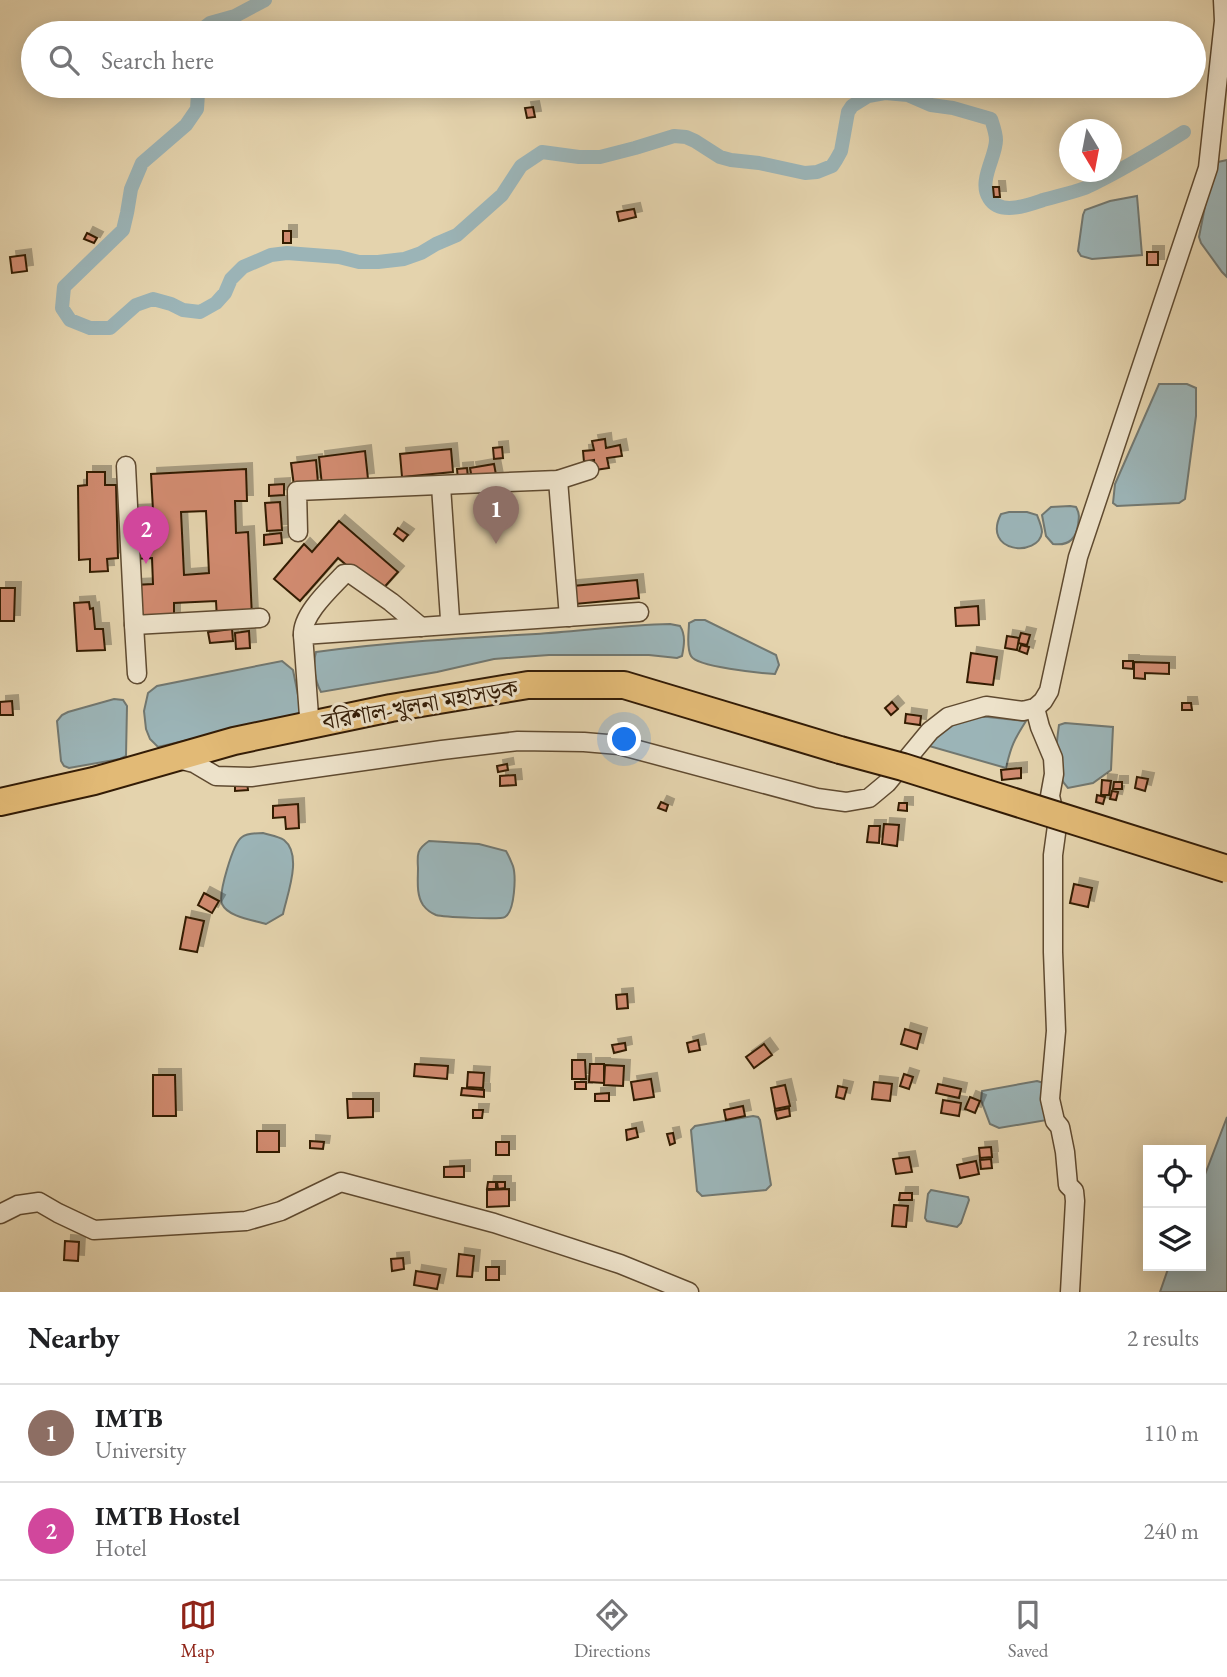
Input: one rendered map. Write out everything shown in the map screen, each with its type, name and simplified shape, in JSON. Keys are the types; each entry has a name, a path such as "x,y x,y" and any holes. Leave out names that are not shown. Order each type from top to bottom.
{"highway":[{"name":"বরিশাল-খুলনা মহাসড়ক","path":"0,802 94,782 234,741 391,708 528,685 624,685 915,771 1227,869"}],"street":[{"path":"174,758 194,763 216,776 251,777 518,741 584,743 620,746 817,798 846,802 869,798 887,783 930,731 948,717 986,706 1023,711 1035,708 1049,691 1078,557 1208,169 1224,21 1223,0"},
{"path":"126,466 137,674"},
{"path":"298,532 297,491 558,480 589,470"},
{"path":"558,480 569,617"},
{"path":"441,486 450,619"},
{"path":"309,716 303,628 307,617 344,573 351,573 421,627"},
{"path":"303,635 639,612"},
{"path":"134,625 260,618"},
{"path":"1035,708 1053,758 1054,774 1049,796 1057,826 1052,855 1056,1031 1051,1099 1065,1152 1068,1185 1074,1191 1075,1201 1070,1292"},
{"path":"0,1214 18,1205 39,1202 94,1230 246,1221 281,1211 341,1182 494,1223 620,1264 689,1292"}],"water":[{"path":"1227,160 1227,277 1199,237 1216,164"},
{"path":"1137,196 1142,255 1092,259 1081,256 1078,251 1085,210 1110,201"},
{"path":"1159,384 1187,384 1196,388 1196,416 1185,499 1179,503 1117,506 1113,503 1115,484"},
{"path":"1051,507 1076,507 1079,514 1075,535 1067,543 1053,544 1046,536 1042,515"},
{"path":"1009,512 1037,515 1042,532 1039,540 1032,546 1013,547 1004,544 999,537 997,527 1001,514"},
{"path":"705,620 776,655 779,665 775,674 730,669 696,660 689,652 688,644 689,623"},
{"path":"670,624 680,626 683,633 682,656 677,658 649,655 549,655 494,659 321,692 315,673 316,652 426,641"},
{"path":"282,661 293,670 300,714 158,747 150,739 144,711 148,693 157,686"},
{"path":"114,699 123,700 127,706 126,756 69,768 64,766 61,761 57,721 68,712"},
{"path":"973,717 1026,721 1013,743 1006,768 929,746 948,728"},
{"path":"1065,723 1113,727 1111,770 1093,783 1068,788 1059,774 1057,741 1059,725"},
{"path":"263,833 284,840 290,847 293,865 283,914 266,924 230,912 222,904 221,898 227,869 238,841 246,835"},
{"path":"429,841 479,844 506,851 513,866 514,885 513,901 505,917 441,916 426,908 418,892 418,859 420,849"},
{"path":"1037,1081 1044,1083 1047,1120 999,1128 990,1124 981,1100 982,1091"},
{"path":"753,1116 760,1120 771,1185 766,1190 702,1196 697,1191 691,1130 695,1126"},
{"path":"1227,1117 1227,1292 1160,1292 1167,1271 1206,1271 1206,1172"},
{"path":"931,1190 968,1197 961,1223 957,1227 927,1221 925,1218 928,1194"}],"building":[{"path":"533,107 535,117 527,118 525,108"},
{"path":"993,187 999,187 1000,197 994,197"},
{"path":"634,209 636,217 619,221 617,212"},
{"path":"283,231 291,231 291,243 283,243"},
{"path":"87,233 97,238 94,243 84,239"},
{"path":"1147,252 1158,252 1158,265 1147,265"},
{"path":"25,255 27,271 12,273 10,257"},
{"path":"605,439 606,448 620,445 622,456 607,458 609,468 595,470 594,460 584,462 583,451 594,450 592,441"},
{"path":"502,447 503,458 494,459 493,448"},
{"path":"451,449 453,472 402,477 400,454"},
{"path":"365,451 368,479 322,485 319,457"},
{"path":"316,460 318,483 294,486 291,463"},
{"path":"494,464 497,480 473,484 470,468"},
{"path":"467,468 468,478 458,480 457,469"},
{"path":"246,469 247,501 235,501 236,533 248,532 252,617 217,619 216,601 174,603 174,619 135,621 134,585 153,584 152,558 133,559 130,511 153,510 151,474","holes":["206,511 209,573 184,575 181,512"]},
{"path":"87,472 105,472 105,485 116,485 118,558 107,559 108,571 90,572 90,559 79,560 78,486 87,485"},
{"path":"284,484 284,495 269,496 269,485"},
{"path":"280,502 282,530 267,531 265,503"},
{"path":"339,521 398,572 379,593 338,558 300,601 274,579 304,544 312,552"},
{"path":"398,528 408,535 403,541 394,534"},
{"path":"281,533 282,543 264,545 264,535"},
{"path":"637,580 639,598 564,605 562,587"},
{"path":"0,588 15,588 14,621 0,621"},
{"path":"89,602 90,609 93,608 95,629 103,629 105,650 77,651 74,603"},
{"path":"978,606 979,625 956,626 955,608"},
{"path":"232,629 233,641 210,643 208,632"},
{"path":"249,631 250,648 236,649 235,633"},
{"path":"1021,633 1030,635 1027,645 1018,643"},
{"path":"1007,636 1019,638 1017,650 1005,648"},
{"path":"1021,645 1029,647 1027,654 1019,651"},
{"path":"971,653 997,657 993,685 967,682"},
{"path":"1123,661 1133,661 1133,669 1123,668"},
{"path":"1134,662 1169,663 1169,674 1145,673 1145,679 1134,678"},
{"path":"12,701 13,715 0,715 0,702"},
{"path":"892,702 898,709 891,715 885,708"},
{"path":"1182,703 1191,703 1192,710 1182,710"},
{"path":"906,714 921,716 920,725 905,723"},
{"path":"507,764 508,770 498,772 497,766"},
{"path":"1021,768 1021,778 1002,780 1001,770"},
{"path":"515,775 516,785 500,786 500,776"},
{"path":"1137,777 1148,779 1145,791 1135,788"},
{"path":"1102,780 1111,781 1109,795 1101,795"},
{"path":"247,782 248,790 235,791 235,783"},
{"path":"1114,782 1122,782 1122,789 1113,789"},
{"path":"1112,791 1118,792 1116,800 1110,799"},
{"path":"1097,795 1105,797 1103,804 1096,802"},
{"path":"661,802 668,805 666,811 658,808"},
{"path":"899,803 907,803 907,811 898,810"},
{"path":"298,804 299,828 286,829 285,817 273,818 273,806"},
{"path":"884,824 899,825 897,846 882,844"},
{"path":"869,826 880,826 879,843 867,842"},
{"path":"1074,884 1092,888 1088,907 1070,903"},
{"path":"204,893 219,901 212,913 198,905"},
{"path":"186,917 204,921 197,952 180,949"},
{"path":"627,994 628,1008 617,1009 616,995"},
{"path":"905,1029 921,1034 917,1049 901,1044"},
{"path":"698,1040 700,1050 689,1052 687,1043"},
{"path":"625,1043 626,1050 614,1053 612,1045"},
{"path":"764,1044 772,1055 754,1068 746,1057"},
{"path":"572,1060 585,1060 586,1079 572,1079"},
{"path":"415,1064 448,1066 447,1079 414,1076"},
{"path":"590,1064 604,1064 604,1083 589,1082"},
{"path":"605,1065 624,1066 623,1086 604,1085"},
{"path":"468,1072 484,1073 483,1088 467,1087"},
{"path":"904,1074 913,1077 909,1089 900,1086"},
{"path":"153,1075 175,1075 176,1116 153,1116"},
{"path":"651,1079 654,1097 634,1100 631,1082"},
{"path":"575,1082 586,1082 586,1089 575,1089"},
{"path":"874,1082 892,1084 890,1101 872,1099"},
{"path":"938,1084 961,1089 959,1098 936,1093"},
{"path":"785,1085 790,1106 775,1109 771,1088"},
{"path":"838,1086 847,1088 844,1099 836,1097"},
{"path":"462,1088 484,1090 484,1097 461,1095"},
{"path":"609,1093 609,1101 595,1101 595,1094"},
{"path":"970,1097 980,1101 975,1113 965,1109"},
{"path":"347,1099 373,1099 373,1117 348,1118"},
{"path":"943,1100 961,1103 959,1116 941,1113"},
{"path":"743,1106 745,1116 726,1120 724,1110"},
{"path":"789,1108 790,1116 777,1119 775,1111"},
{"path":"473,1110 483,1110 482,1118 473,1118"},
{"path":"636,1128 638,1137 627,1140 626,1130"},
{"path":"257,1131 279,1131 279,1152 257,1152"},
{"path":"673,1133 675,1143 670,1145 667,1134"},
{"path":"310,1141 324,1142 323,1149 310,1148"},
{"path":"496,1142 509,1142 509,1155 496,1155"},
{"path":"991,1147 992,1157 980,1158 979,1148"},
{"path":"909,1157 912,1172 896,1174 893,1159"},
{"path":"991,1159 992,1168 981,1169 980,1160"},
{"path":"976,1161 979,1174 960,1178 957,1165"},
{"path":"464,1166 464,1177 444,1177 444,1167"},
{"path":"488,1182 496,1182 496,1189 487,1189"},
{"path":"497,1182 505,1182 505,1188 498,1189"},
{"path":"509,1189 509,1206 487,1207 487,1190"},
{"path":"900,1193 912,1193 912,1200 899,1200"},
{"path":"894,1205 908,1206 906,1227 892,1226"},
{"path":"65,1241 79,1242 78,1261 64,1260"},
{"path":"459,1254 474,1256 472,1277 457,1276"},
{"path":"403,1258 404,1269 392,1271 391,1259"},
{"path":"486,1267 499,1267 499,1280 486,1280"},
{"path":"416,1271 440,1275 437,1289 414,1285"}],"waterway":[{"path":"217,21 235,16 265,0"},
{"path":"198,98 197,109 186,125 142,163 131,189 123,230 64,287 62,308 70,320 90,328 110,328 136,305 153,299 183,310 200,312 216,303 225,293 231,279 243,267 271,255 287,253 378,262 404,259 421,253 457,235 502,195 521,166 542,152 600,157 674,136 686,137 720,157 731,160 805,173 817,172 832,166 841,151 848,112 865,98"},
{"path":"915,98 931,105 991,119 996,140 986,177 986,191 994,203 1007,208 1085,188 1184,132"}],"place":[{"name":"IMTB","path":"496,544"},
{"name":"IMTB Hostel","path":"146,564"}]}
